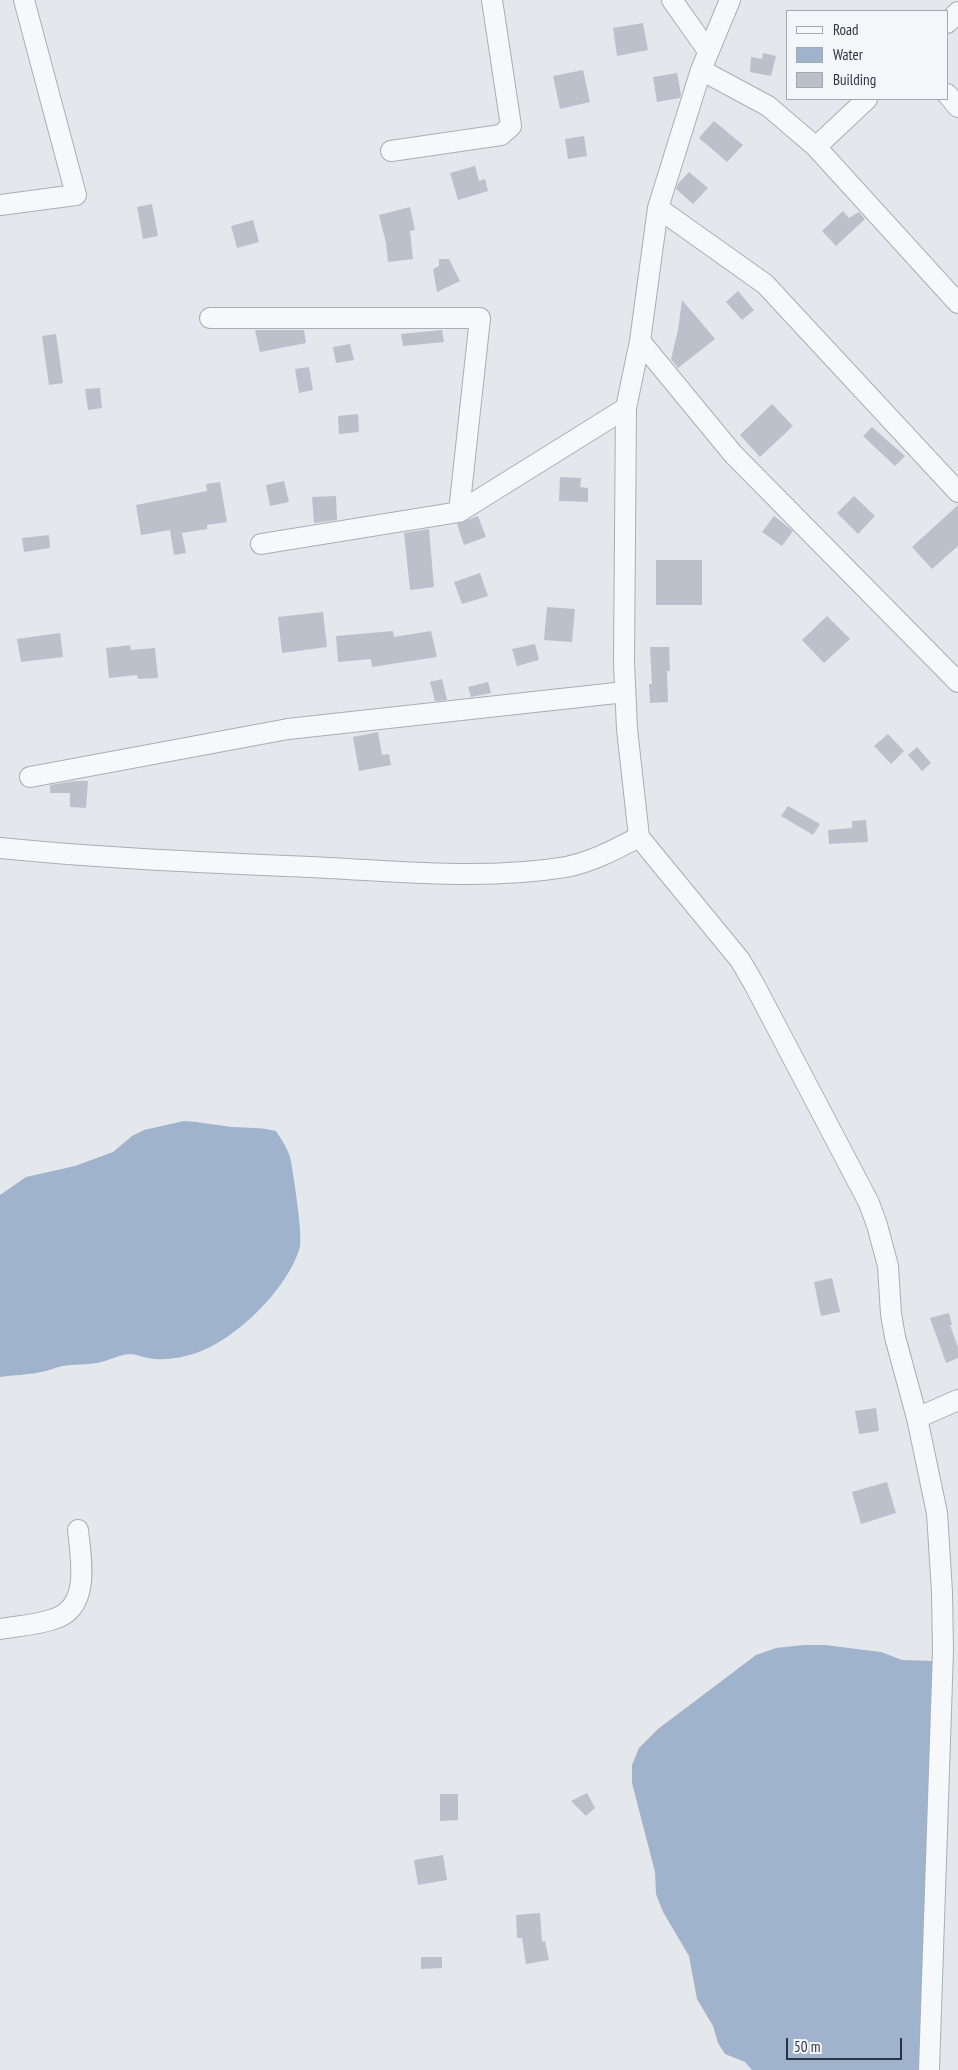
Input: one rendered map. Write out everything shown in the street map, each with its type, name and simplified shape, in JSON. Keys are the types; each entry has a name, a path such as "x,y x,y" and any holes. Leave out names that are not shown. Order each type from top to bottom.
{"street":[{"path":"0,205 76,195 24,0"},
{"path":"391,150 501,135 511,126 492,0"},
{"path":"672,0 705,61 768,106 816,147 958,303"},
{"path":"730,0 705,61 658,208 640,341 626,408 625,692 627,729 639,838 740,960 750,976 869,1203 888,1266 891,1314 895,1337 917,1418 937,1513 942,1592 943,1651 929,2070"},
{"path":"948,22 958,12"},
{"path":"948,95 958,107"},
{"path":"816,147 866,100"},
{"path":"658,208 764,284 958,492"},
{"path":"210,318 480,318 459,512"},
{"path":"640,341 733,454 958,682"},
{"path":"261,544 459,512 626,408"},
{"path":"30,777 288,729 625,692"},
{"path":"0,848 224,863 465,875 513,874 568,867 602,856 639,838"},
{"path":"917,1418 958,1400"},
{"path":"0,1629 54,1619 69,1611 78,1596 81,1582 82,1566 78,1530"}],"water":[{"path":"184,1121 276,1131 282,1140 289,1153 301,1241 294,1263 284,1280 272,1296 242,1326 209,1348 193,1354 177,1358 159,1359 130,1354 97,1363 67,1365 36,1373 0,1377 0,1195 26,1177 75,1166 113,1152 132,1136 144,1130"},
{"path":"825,1645 881,1652 902,1660 933,1661 920,2070 752,2070 745,2062 725,2054 718,2043 713,2026 697,1999 689,1956 663,1912 656,1894 655,1872 632,1783 632,1765 639,1748 658,1729 756,1655 776,1648"}],"building":[{"path":"643,23 648,50 617,56 613,28"},
{"path":"763,53 776,56 771,76 750,72 751,57 762,59"},
{"path":"583,70 590,102 560,109 553,76"},
{"path":"677,73 680,98 657,102 653,77"},
{"path":"714,121 743,145 727,162 699,138"},
{"path":"584,136 587,156 568,159 565,139"},
{"path":"475,166 479,181 485,179 488,191 458,200 450,173"},
{"path":"689,172 708,188 693,204 676,189"},
{"path":"152,204 158,236 143,239 137,207"},
{"path":"410,207 415,230 410,231 413,259 388,262 386,243 379,215"},
{"path":"843,211 849,218 859,212 865,219 836,246 822,231"},
{"path":"253,220 259,242 237,248 231,226"},
{"path":"439,259 449,259 460,281 437,292 433,269 439,266"},
{"path":"738,291 754,310 742,320 726,302"},
{"path":"682,300 715,339 678,368 671,359 678,330"},
{"path":"255,330 304,330 306,343 260,352"},
{"path":"442,330 444,342 403,346 401,334"},
{"path":"56,334 63,383 49,385 42,336"},
{"path":"350,344 354,360 336,363 333,347"},
{"path":"309,367 313,390 299,393 295,369"},
{"path":"100,388 102,408 88,410 85,389"},
{"path":"772,404 793,426 760,457 740,435"},
{"path":"358,414 359,432 339,434 338,416"},
{"path":"872,427 905,456 895,466 863,436"},
{"path":"560,477 581,478 580,487 588,488 588,502 559,501"},
{"path":"284,481 289,502 270,506 266,485"},
{"path":"220,482 227,522 207,525 207,529 182,533 186,553 174,555 170,530 141,535 136,505 207,491 206,484"},
{"path":"336,496 337,520 314,523 312,497"},
{"path":"854,496 875,516 858,534 837,513"},
{"path":"958,505 958,546 932,569 912,547"},
{"path":"478,516 486,537 464,545 457,524"},
{"path":"774,516 793,531 782,546 762,532"},
{"path":"429,529 434,587 410,590 404,533"},
{"path":"49,535 50,548 24,552 22,538"},
{"path":"656,560 702,560 702,605 656,605"},
{"path":"480,573 488,596 462,604 454,582"},
{"path":"547,607 575,609 572,642 544,640"},
{"path":"323,612 327,647 282,653 278,617"},
{"path":"827,616 850,639 824,663 802,640"},
{"path":"393,631 394,637 431,631 437,657 372,667 371,659 338,662 336,636"},
{"path":"60,633 63,657 21,662 17,639"},
{"path":"535,644 539,660 517,666 512,649"},
{"path":"130,645 131,650 155,648 158,678 138,679 137,675 109,678 106,648"},
{"path":"650,647 669,647 670,671 667,671 668,702 650,703 649,684 652,684"},
{"path":"442,679 447,700 435,701 430,682"},
{"path":"488,682 491,693 471,697 468,687"},
{"path":"378,732 382,755 389,754 391,765 359,771 353,737"},
{"path":"888,734 904,751 891,764 874,746"},
{"path":"917,747 931,763 922,771 908,755"},
{"path":"88,781 86,808 70,807 70,793 50,793 50,785"},
{"path":"788,806 820,824 813,835 781,816"},
{"path":"866,820 868,842 829,844 828,830 852,828 852,821"},
{"path":"832,1278 840,1312 821,1316 814,1282"},
{"path":"949,1313 952,1325 950,1325 958,1347 958,1358 946,1363 930,1318"},
{"path":"876,1408 879,1431 859,1434 855,1411"},
{"path":"887,1482 896,1513 861,1524 852,1492"},
{"path":"587,1793 595,1808 586,1816 571,1801"},
{"path":"440,1794 458,1794 458,1820 440,1821"},
{"path":"443,1855 447,1880 418,1885 414,1860"},
{"path":"540,1913 542,1942 545,1941 549,1960 526,1964 522,1938 517,1938 516,1915"},
{"path":"421,1957 442,1957 442,1968 421,1969"}]}
